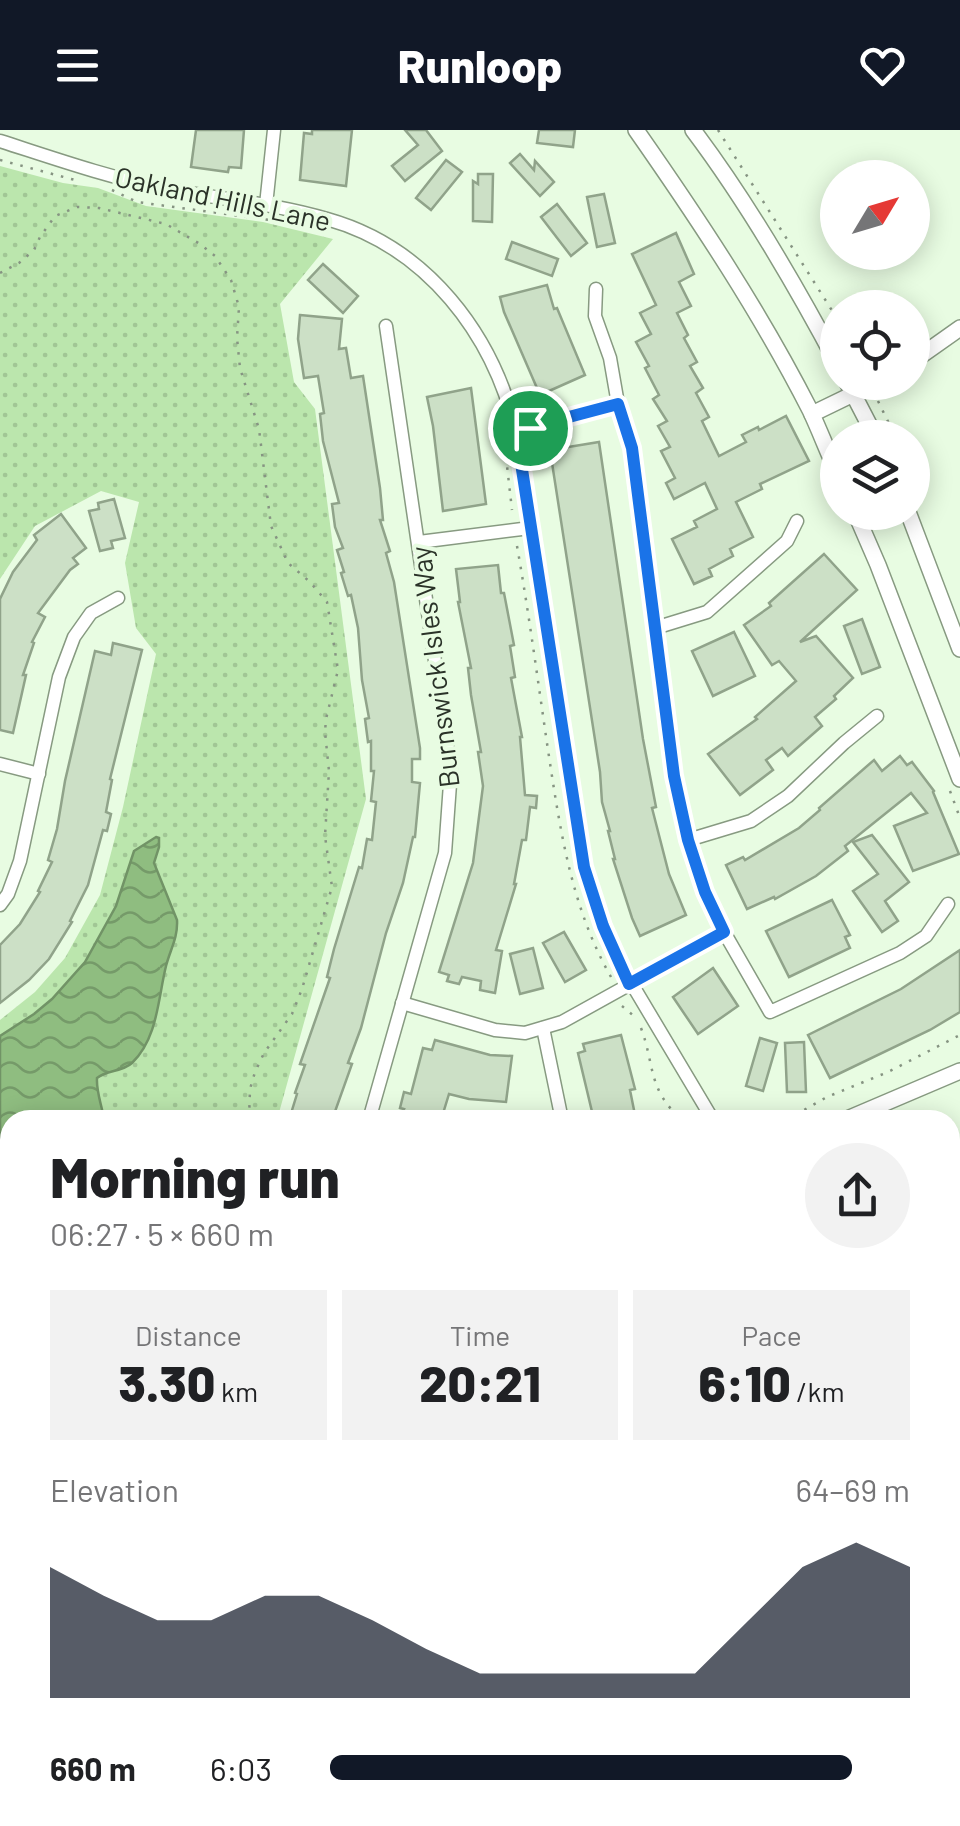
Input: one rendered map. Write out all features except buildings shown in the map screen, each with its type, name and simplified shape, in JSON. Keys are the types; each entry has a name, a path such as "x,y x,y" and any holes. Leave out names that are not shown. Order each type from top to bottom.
{"street":[{"path":"266,205 274,130"},
{"path":"636,130 770,335 812,414 820,438"},
{"path":"693,130 721,166 820,331"},
{"name":"Oakland Hills Lane","path":"0,142 158,188 328,219 381,240 419,267 457,307 482,342 508,400 516,431 584,867 603,926 629,984 707,1110"},
{"path":"596,289 595,316 610,358 618,404 632,448 674,776 688,840 705,892 724,932 770,1012 900,953 926,936 948,904"},
{"name":"Burnswick Isles Way","path":"372,1110 445,853 451,770 386,326"},
{"path":"930,350 960,328"},
{"path":"812,414 833,400"},
{"path":"516,431 618,404"},
{"path":"655,628 707,612 787,541 797,521"},
{"path":"419,542 530,528"},
{"path":"862,530 960,779"},
{"path":"915,530 960,648"},
{"path":"0,905 20,861 59,677 74,636 91,613 118,598"},
{"path":"688,840 751,821 788,796 878,716"},
{"path":"0,764 39,774"},
{"path":"402,1003 495,1030 526,1033 562,1022 724,932"},
{"path":"542,1028 560,1110"},
{"path":"870,1110 959,1073"}],"path":[{"path":"718,130 820,292"},
{"path":"0,272 20,263 34,250 56,216 77,207 99,208 166,224 215,256 231,280 239,307 240,368 260,429 271,526 288,563 327,602 338,670 325,732 329,771 325,836 332,888 292,1014 255,1072 249,1110"},
{"path":"878,401 887,420"},
{"path":"506,455 512,510"},
{"path":"624,1000 622,1006 643,1030 656,1084 672,1110"},
{"path":"804,1110 960,1035"}],"shaded area":[{"path":"0,166 98,188 146,206 263,222 333,239 280,304 294,382 315,409 366,799 280,1110 0,1110 0,1020 35,992 65,958 100,895 123,807 156,654 136,628 125,563 139,502 101,491 35,526 0,579"}],"water":[{"path":"159,838 154,863 177,920 147,1042 132,1063 97,1078 102,1110 0,1110 0,1036 52,999 85,962 116,906 134,851"}],"route":[{"path":"618,404 632,448 674,776 688,840 705,892 724,932 629,984 603,926 584,867 516,431 530,428 618,404"}]}
